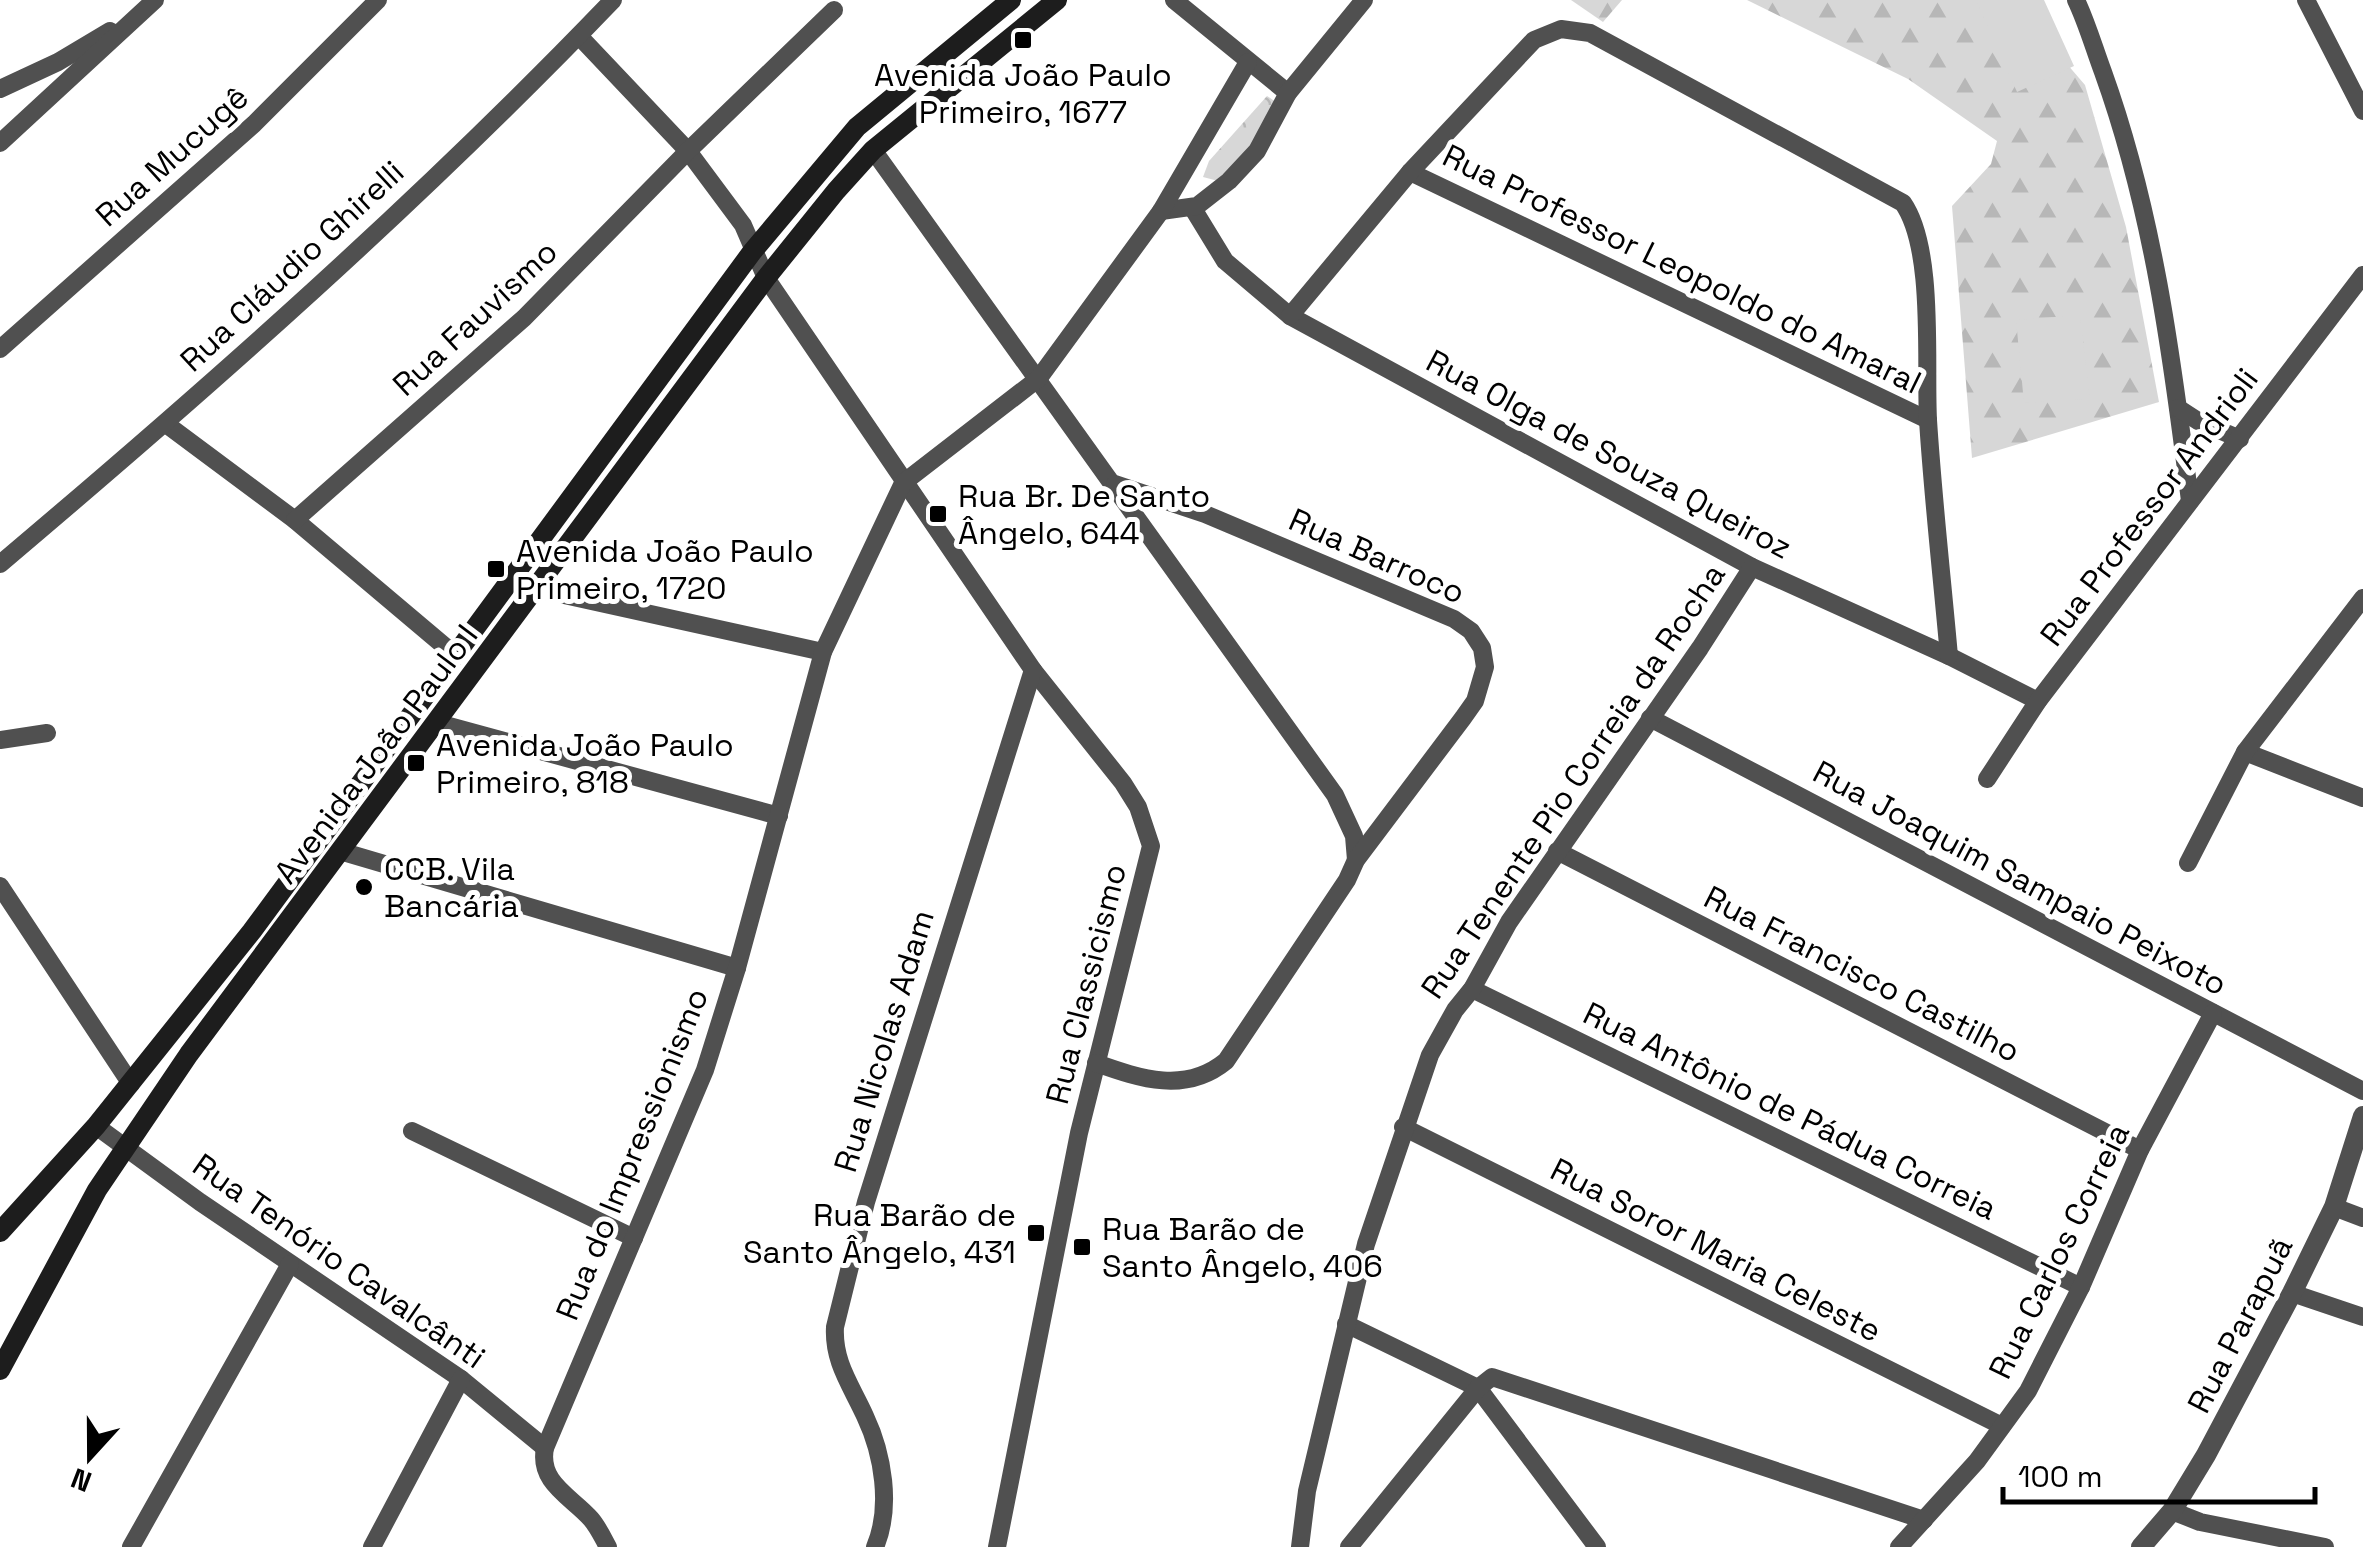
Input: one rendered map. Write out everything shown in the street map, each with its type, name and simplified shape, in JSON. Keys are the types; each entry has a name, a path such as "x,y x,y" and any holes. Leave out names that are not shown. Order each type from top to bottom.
{"main road":[{"name":"Avenida João Paulo I","path":"0,1232 131,1084 274,902 752,252 840,145 1011,0"},
{"name":"Avenida João Paulo I","path":"0,1370 72,1232 189,1054 766,278 873,150 1058,0"},
{"path":"873,150 873,139 888,112 938,60"}],"street":[{"name":"Rua Mucugê","path":"0,349 254,124 378,0"},
{"name":"Rua Cláudio Ghirelli","path":"0,564 166,424 346,261 613,0"},
{"path":"1174,0 1288,93"},
{"path":"1161,211 1192,207 1217,192 1258,150 1288,93 1364,0"},
{"path":"2076,0 2124,129 2166,317 2190,501"},
{"path":"2306,0 2363,111"},
{"path":"0,89 58,62 150,5"},
{"path":"0,143 150,5"},
{"name":"Rua Fauvismo","path":"295,520 524,318 834,10"},
{"path":"1290,316 1410,172 1534,40 1561,29 1590,33 1902,203 1912,217 1920,252 1928,420 1950,656"},
{"name":"Rua Classicismo","path":"579,36 688,151 744,226 766,278 904,483 1033,670 1123,783 1138,807 1151,846 1052,1259 997,1547"},
{"path":"904,483 1038,378 1161,211 1248,62"},
{"path":"873,150 1335,794 1354,836 1356,860"},
{"name":"Rua Professor Leopoldo do Amaral","path":"1410,172 1928,420"},
{"name":"Rua Olga de Souza Queiroz","path":"1192,207 1224,261 1290,316 1752,567 1950,656 2038,701"},
{"name":"Rua Professor Andrioli","path":"1987,780 2038,701 2363,275"},
{"path":"2178,408 2240,439"},
{"path":"166,424 295,520 455,655"},
{"name":"Rua do Impressionismo","path":"545,1448 705,1070 824,652 904,483"},
{"name":"Rua Barroco","path":"1096,1063 1154,1081 1194,1078 1215,1070 1237,1044 1347,880 1356,860 1474,701 1485,667 1482,648 1472,631 1432,608 1205,514 1115,484"},
{"name":"Rua Tenente Pio Correia da Rocha","path":"1300,1547 1307,1491 1366,1244 1430,1055 1509,922 1752,567"},
{"path":"537,589 824,652"},
{"path":"2188,863 2245,752 2363,598"},
{"name":"Rua Nicolas Adam","path":"875,1547 885,1506 880,1466 868,1422 842,1372 834,1343 835,1327 871,1184 1033,670"},
{"name":"Rua Joaquim Sampaio Peixoto","path":"1650,718 2363,1091"},
{"path":"438,723 779,816"},
{"path":"0,740 47,733"},
{"path":"2245,752 2363,798"},
{"path":"340,851 737,968"},
{"name":"Rua Francisco Castilho","path":"1557,851 2140,1150"},
{"path":"0,886 131,1084"},
{"name":"Rua Antônio de Pádua Correia","path":"1472,989 2080,1288"},
{"name":"Rua Carlos Correia","path":"1900,1547 1977,1461 2028,1391 2080,1288 2140,1150 2213,1013"},
{"name":"Rua Parapuã","path":"2141,1547 2172,1511 2212,1444 2292,1293 2334,1207 2363,1116"},
{"name":"Rua Tenório Cavalcânti","path":"96,1126 461,1380 545,1448"},
{"name":"Rua Soror Maria Celeste","path":"1403,1127 2002,1426"},
{"path":"412,1132 634,1238"},
{"path":"2334,1207 2363,1218"},
{"path":"131,1547 290,1264"},
{"path":"2292,1293 2363,1317"},
{"path":"1346,1324 1478,1388 1597,1547"},
{"path":"1350,1547 1478,1388 1487,1378 1500,1377 1924,1520"},
{"path":"372,1547 461,1380"},
{"path":"545,1448 544,1464 549,1478 594,1522 608,1547"},
{"path":"2172,1511 2200,1522 2325,1547"}],"green space":[{"path":"1571,0 1622,0 1603,22"},
{"path":"1747,0 2012,0 2085,85 2126,227 2159,402 1972,458 1952,206 1991,164 1997,141 1908,79"},
{"path":"1976,0 2044,0 2074,66 2017,92"},
{"path":"1267,96 1282,106 1222,182 1203,177 1209,161"},
{"path":"2080,315 2090,399 2024,403 2016,320"}],"place":[{"name":"Avenida João Paulo Primeiro, 1677","path":"1023,40"},
{"name":"Rua Br. De Santo Ângelo, 644","path":"938,514"},
{"name":"Avenida João Paulo Primeiro, 1720","path":"496,569"},
{"name":"Avenida João Paulo Primeiro, 818","path":"416,763"},
{"name":"CCB. Vila Bancária","path":"364,887"},
{"name":"Rua Barão de Santo Ângelo, 431","path":"1036,1233"},
{"name":"Rua Barão de Santo Ângelo, 406","path":"1082,1247"}]}
